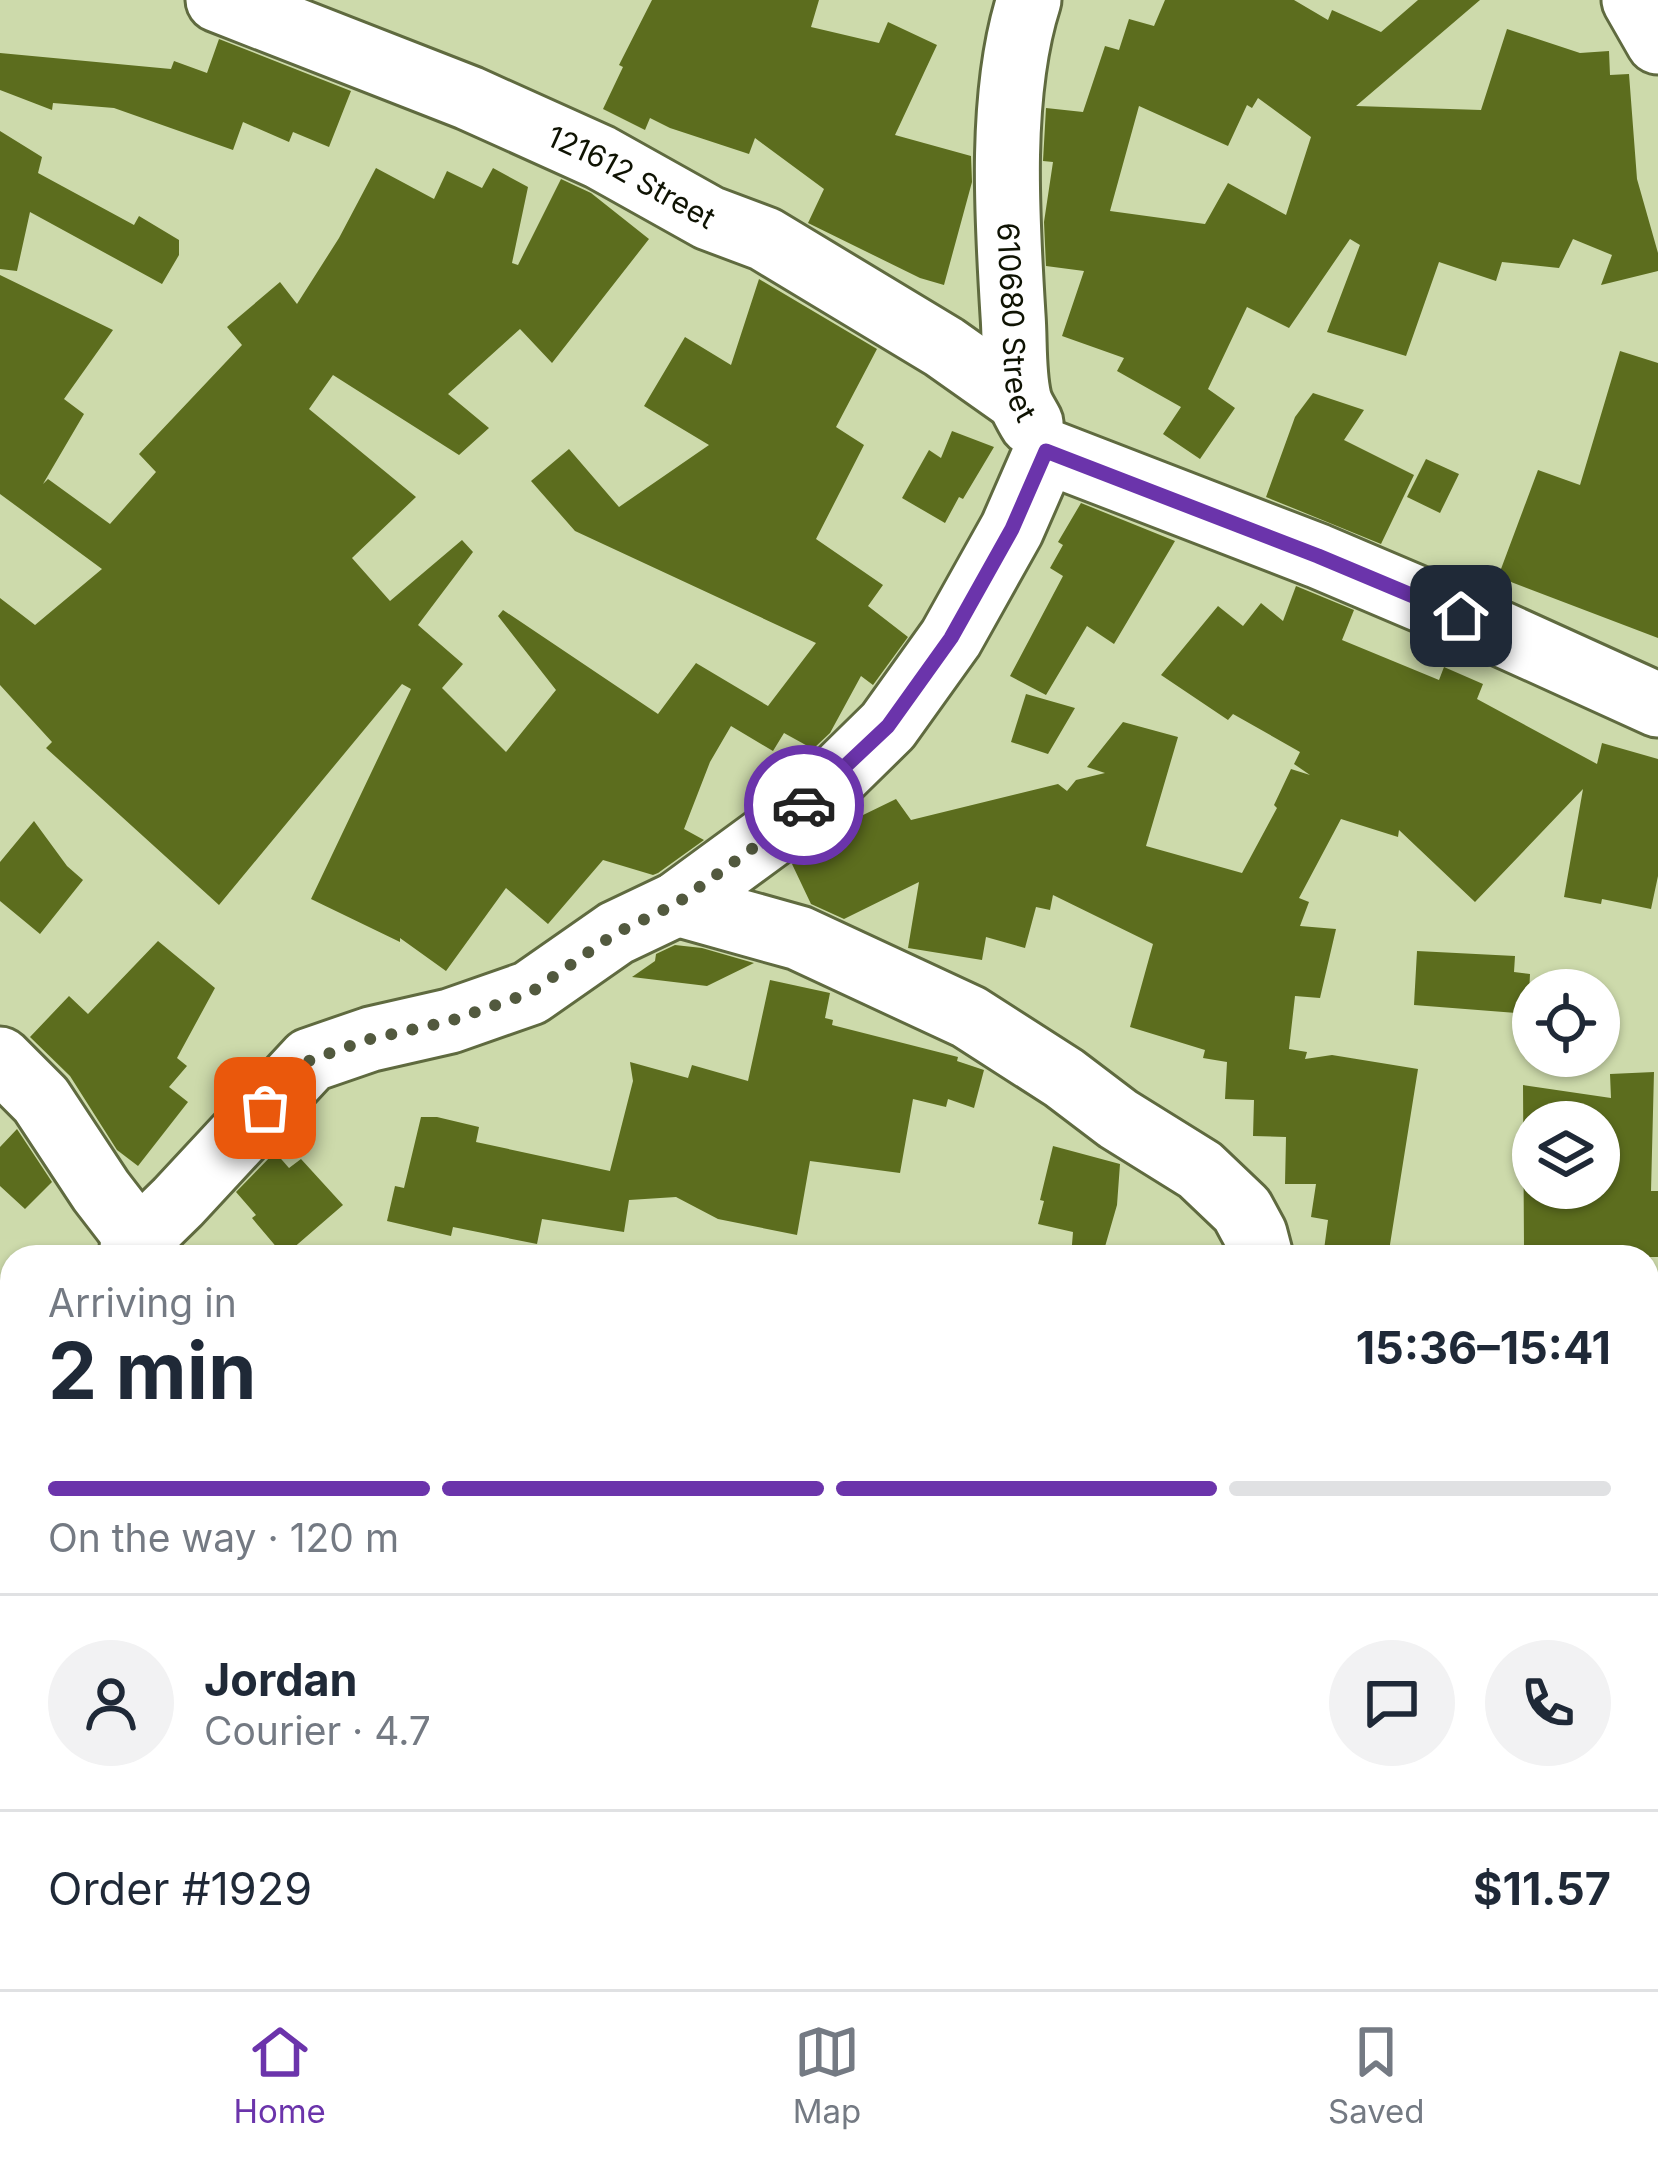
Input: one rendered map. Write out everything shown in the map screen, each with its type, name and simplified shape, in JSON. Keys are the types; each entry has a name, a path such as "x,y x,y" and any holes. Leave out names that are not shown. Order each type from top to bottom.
{"street":[{"name":"121612 Street","path":"218,0 470,98 600,157 710,218 765,238 944,347 1033,426 1658,705"},
{"name":"610680 Street","path":"138,1245 310,1060 530,993 616,933 676,904 767,838 888,726 951,638 1012,529 1033,426 1012,285 1009,144 1012,75 1029,0"},
{"path":"1634,0 1658,42"},
{"path":"676,904 799,938 969,1018 1200,1170 1242,1210 1258,1245"},
{"path":"0,1059 41,1100 133,1245"}],"building":[{"path":"652,0 819,0 811,27 879,43 888,22 937,45 895,135 971,156 972,182 944,285 808,223 824,189 755,138 749,154 650,118 645,130 603,109"},
{"path":"1165,0 1294,0 1328,20 1332,10 1381,32 1418,0 1480,0 1356,106 1481,110 1507,29 1580,53 1609,51 1610,75 1629,74 1637,179 1658,253 1658,271 1601,285 1612,255 1573,239 1559,268 1502,262 1496,281 1439,262 1406,356 1327,332 1360,245 1350,239 1289,328 1247,307 1208,389 1235,408 1200,459 1163,434 1181,407 1117,371 1124,358 1062,336 1084,271 1046,266 1044,222 1053,162 1043,161 1046,108 1083,112 1105,46 1119,50 1129,19 1154,26","holes":["1258,98 1311,137 1286,215 1228,183 1205,224 1110,211 1139,106 1228,146 1247,105 1252,108"]},
{"path":"219,39 351,91 329,147 293,132 289,142 243,122 233,150 114,108 53,103 52,110 0,90 0,53 171,69 174,61 207,73"},
{"path":"0,131 42,157 38,173 134,225 139,216 179,240 179,255 162,284 30,212 17,271 0,269"},
{"path":"376,168 434,199 447,171 482,188 493,168 528,187 512,263 518,265 561,179 591,193 649,239 552,363 520,329 448,394 489,428 459,455 333,375 309,409 416,497 352,558 390,601 462,540 473,552 418,625 463,664 442,688 506,752 556,690 498,616 503,610 658,714 696,663 768,706 816,643 575,531 531,481 569,449 619,507 709,445 644,406 685,337 731,365 759,279 877,349 836,427 864,445 816,539 883,585 868,606 908,637 873,685 861,676 830,733 813,749 784,733 773,751 731,726 710,762 684,829 704,840 653,875 603,860 548,924 506,888 446,971 400,938 400,942 311,899 411,689 402,684 219,905 46,748 52,742 0,685 0,598 35,625 102,569 0,494 0,275 113,330 64,399 84,414 43,484 48,479 110,524 156,472 139,454 242,345 227,327 280,282 297,304"},
{"path":"1620,351 1658,363 1658,638 1498,577 1538,470 1580,485"},
{"path":"1313,393 1364,410 1344,440 1414,475 1381,544 1266,497 1295,417"},
{"path":"952,431 994,447 945,523 902,498 929,450 941,458"},
{"path":"1426,459 1459,474 1440,513 1407,497"},
{"path":"1081,503 1175,541 1114,644 1087,626 1046,695 1010,676 1063,576 1050,568 1063,545 1058,542"},
{"path":"1296,586 1354,610 1342,640 1439,680 1444,667 1483,684 1477,699 1597,764 1602,743 1658,759 1658,876 1651,909 1564,897 1583,789 1475,902 1399,830 1398,837 1341,819 1299,898 1309,902 1300,926 1336,929 1320,998 1295,996 1289,1049 1307,1052 1305,1059 1332,1055 1418,1069 1390,1245 1325,1245 1328,1220 1311,1217 1316,1184 1285,1184 1286,1137 1253,1136 1254,1100 1225,1099 1227,1062 1203,1058 1205,1050 1130,1027 1153,944 1053,895 1050,910 1036,907 1025,948 986,937 982,960 908,948 919,882 844,919 811,904 792,864 861,816 896,799 911,820 1058,784 1067,791 1076,780 1105,773 1087,767 1123,722 1178,737 1146,846 1242,873 1277,808 1274,805 1291,769 1310,775 1294,764 1300,752 1233,714 1228,720 1161,675 1218,606 1243,626 1261,603 1283,621"},
{"path":"1026,694 1075,708 1048,754 1011,742"},
{"path":"34,821 83,880 40,934 0,901 0,862"},
{"path":"158,941 215,988 177,1058 187,1066 169,1087 188,1102 138,1166 117,1150 70,1076 30,1037 69,996 88,1014"},
{"path":"675,945 754,963 707,986 632,977 655,961 656,954"},
{"path":"1417,951 1515,956 1512,1013 1414,1005"},
{"path":"770,980 830,993 825,1018 833,1020 832,1025 958,1057 957,1061 984,1070 974,1108 948,1099 946,1107 913,1099 900,1173 810,1161 797,1235 718,1219 676,1197 629,1200 624,1232 542,1219 537,1244 453,1227 451,1236 387,1221 395,1186 404,1188 421,1117 479,1127 476,1142 610,1171 633,1081 630,1062 688,1078 692,1065 748,1081"},
{"path":"1654,1072 1651,1191 1658,1191 1658,1245 1524,1245 1524,1209 1620,1209 1620,1101 1523,1101 1523,1085 1611,1098 1610,1077"},
{"path":"17,1129 52,1182 25,1209 0,1186 0,1147"},
{"path":"1053,1146 1120,1164 1117,1205 1105,1245 1072,1245 1073,1232 1038,1224 1044,1201 1040,1200"},
{"path":"275,1152 289,1168 301,1159 343,1205 297,1245 275,1245 236,1192"}],"way so far":[{"path":"265,1108 310,1060 530,993 616,933 676,904 804,805"}],"route":[{"path":"804,805 888,726 951,638 1012,529 1046,451 1461,616"}]}
